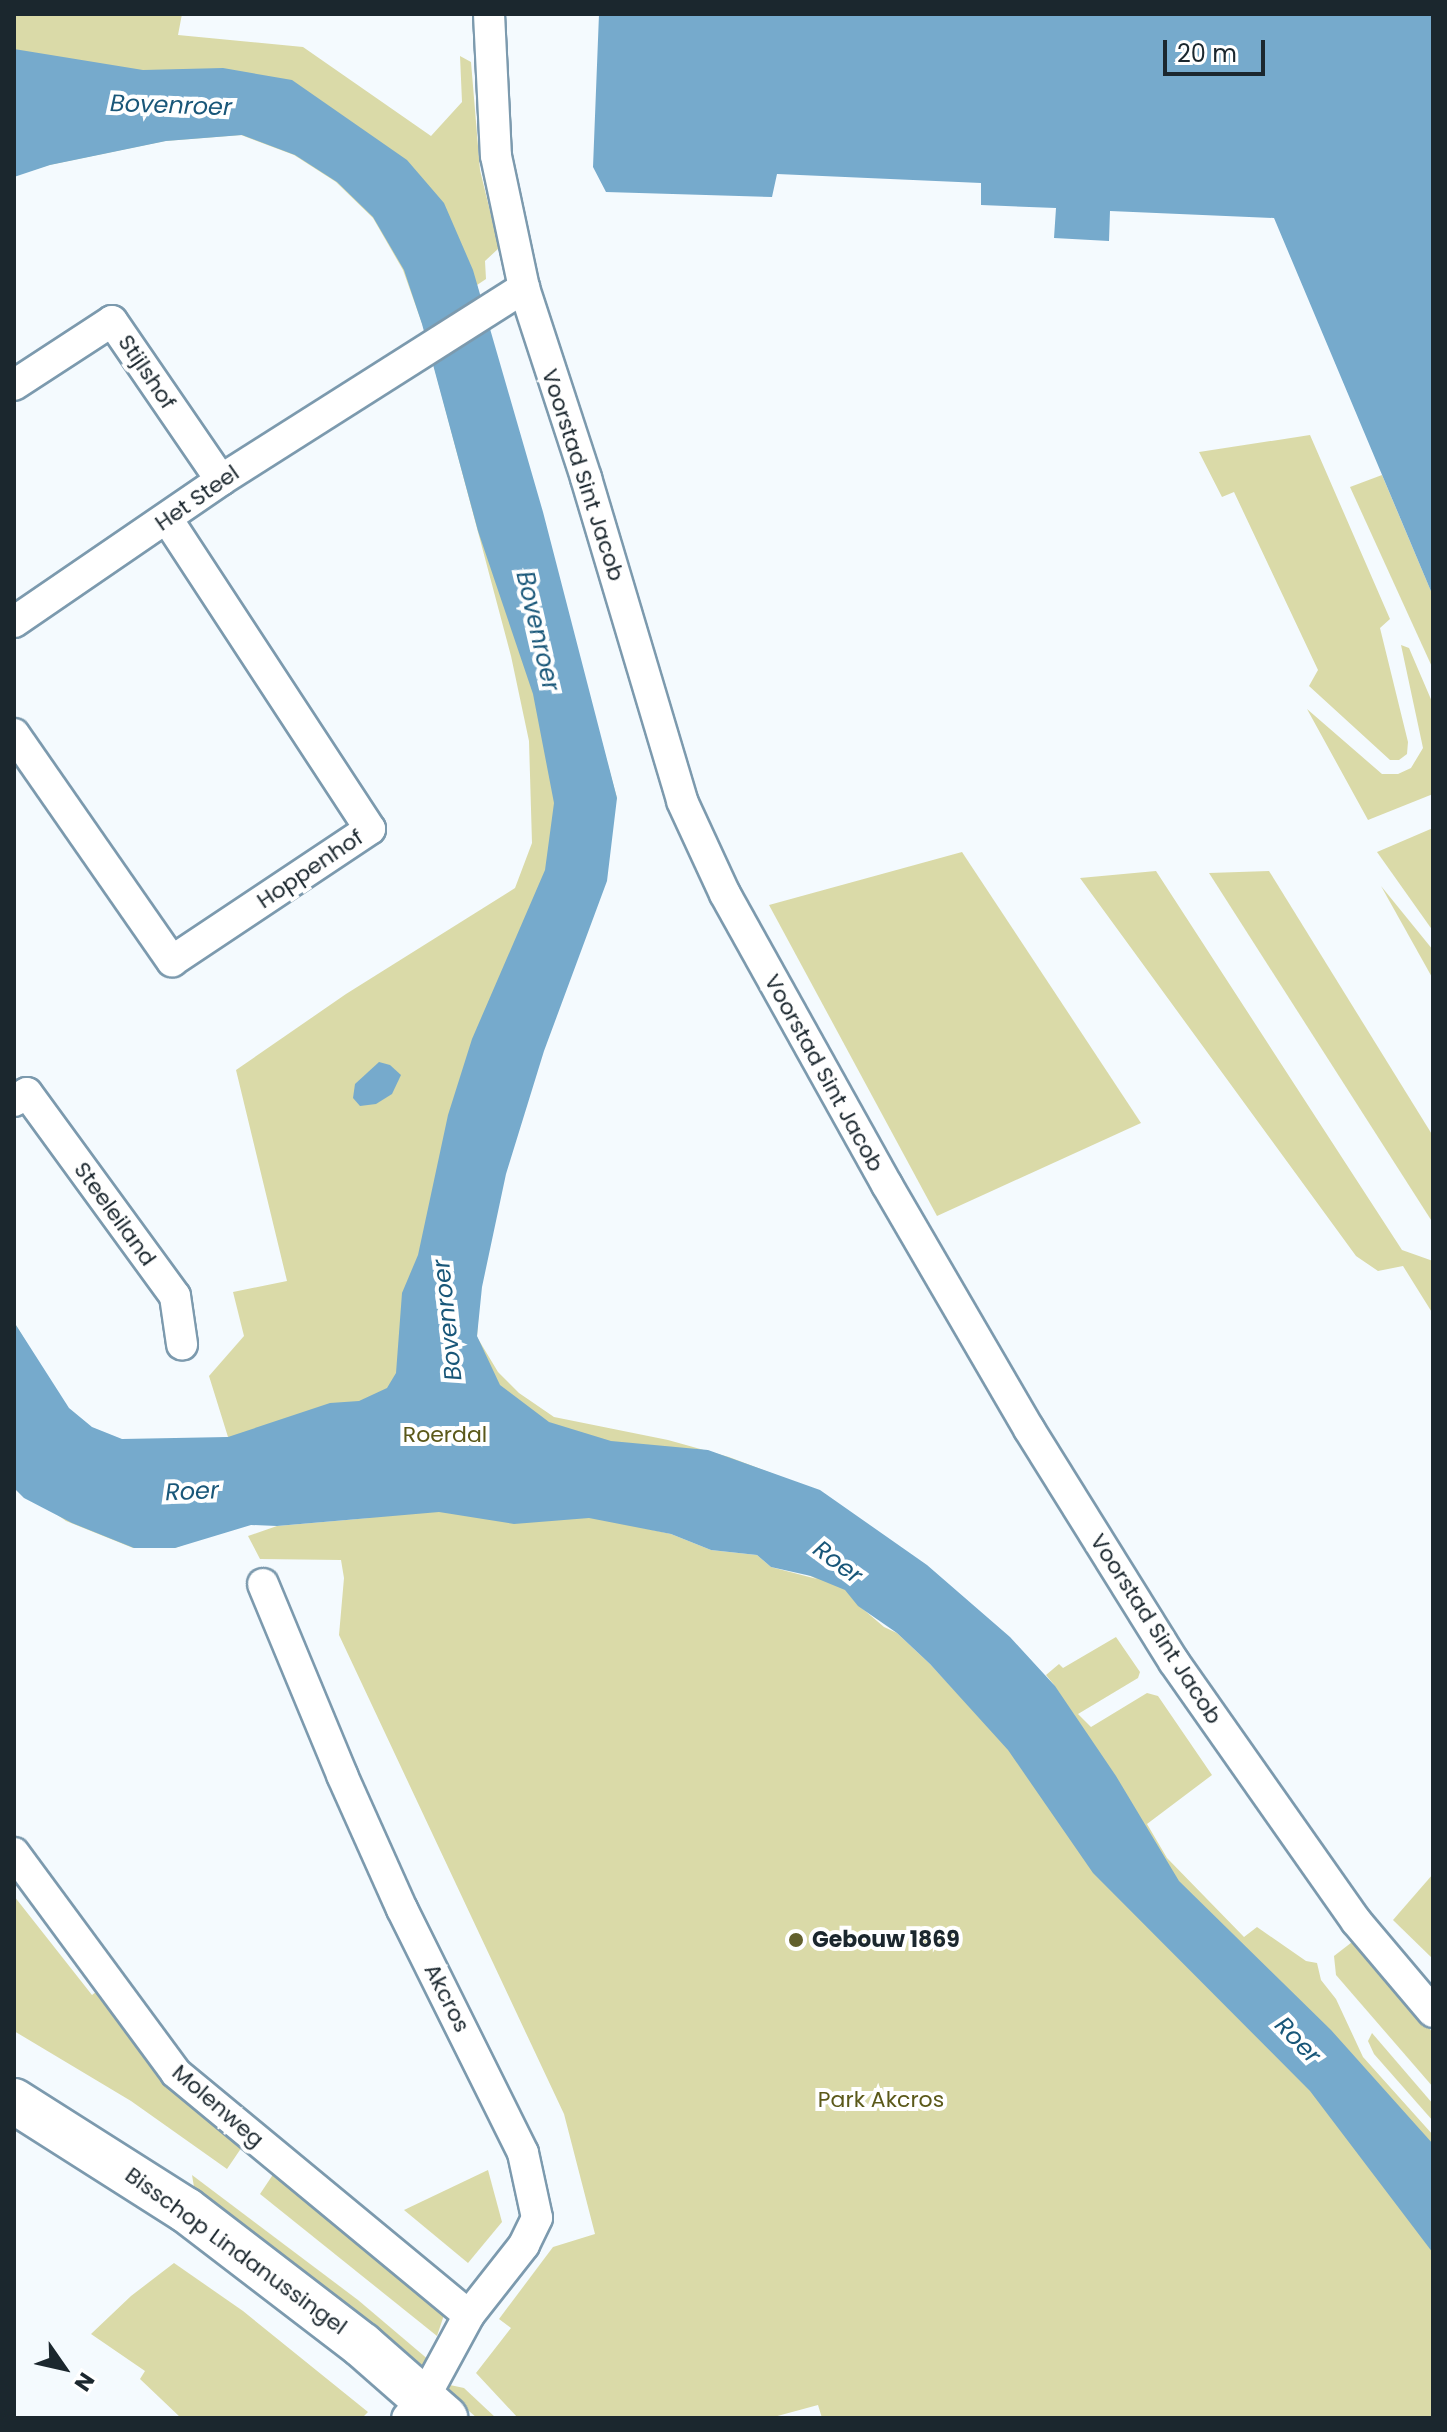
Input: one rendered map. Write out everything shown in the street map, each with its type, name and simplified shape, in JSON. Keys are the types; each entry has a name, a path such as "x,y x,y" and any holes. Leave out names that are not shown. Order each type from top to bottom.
{"main road":[{"name":"Bisschop Lindanussingel","path":"14,2101 186,2210 302,2297 425,2411"}],"street":[{"name":"Voorstad Sint Jacob","path":"489,14 496,156 524,288 586,478 682,801 725,894 848,1117 1021,1416 1174,1662 1356,1921 1433,2012"},
{"name":"Het Steel","path":"14,622 221,480 524,288"},
{"name":"Stijlshof","path":"14,385 112,321 221,480"},
{"name":"Hoppenhof","path":"14,734 172,961 370,829 167,519"},
{"name":"Steeleiland","path":"20,1097 175,1296 182,1344"},
{"name":"Akcros","path":"263,1584 402,1909 523,2153 537,2218 524,2245 469,2315 425,2411"},
{"name":"Molenweg","path":"14,1853 176,2073 469,2315"}],"green space":[{"name":"Park Akcros","path":"14,14 182,14 178,35 303,47 431,136 462,102 460,56 471,62 480,170 499,248 485,261 486,279 477,285 617,798 489,1167 477,1337 498,1372 519,1393 554,1417 668,1440 729,1457 784,1478 1055,1686 1046,1675 1059,1664 1063,1668 1116,1637 1140,1672 1138,1678 1078,1714 1091,1727 1147,1693 1158,1696 1212,1775 1147,1824 1167,1858 1244,1937 1257,1927 1306,1961 1317,1963 1321,1980 1336,1999 1363,2057 1433,2135 1433,2418 822,2418 818,2405 770,2418 518,2418 476,2373 511,2328 499,2319 553,2247 595,2234 564,2114 339,1635 344,1578 341,1560 260,1559 248,1536 277,1526 369,1518 253,1520 175,1548 133,1548 66,1521 19,1487 14,1322 76,1424 108,1449 228,1437 209,1376 244,1336 233,1292 287,1281 236,1070 346,994 515,888 532,843 529,741 511,656 424,329 403,270 373,218 336,182 294,155 241,135 165,141 49,165 14,176","holes":["630,1522 750,1549 817,1579 771,1567 757,1555 711,1550 671,1534 621,1523","856,1603 934,1657 1063,1807 930,1664 897,1633 884,1627"]},
{"path":"1310,435 1390,619 1380,628 1408,742 1407,754 1399,760 1390,760 1309,686 1318,670 1234,492 1222,497 1199,452"},
{"path":"1382,475 1433,596 1433,669 1350,487"},
{"path":"1401,645 1409,648 1433,704 1433,794 1368,820 1307,709 1382,774 1398,774 1411,768 1423,748"},
{"path":"1433,828 1433,931 1377,852"},
{"path":"962,852 1141,1123 937,1216 769,905"},
{"path":"1156,871 1402,1250 1433,1261 1433,1314 1403,1266 1378,1271 1356,1256 1080,878"},
{"path":"1269,871 1433,1136 1433,1223 1209,873"},
{"path":"1381,886 1433,950 1433,979"},
{"path":"1433,1874 1433,1959 1393,1920"},
{"path":"14,1896 92,1995 101,1988 244,2144 227,2169 131,2101 14,2031"},
{"path":"1356,1939 1433,2033 1433,2087 1336,1975 1334,1956"},
{"path":"1372,2033 1433,2104 1433,2121 1374,2054 1368,2041"},
{"path":"276,2170 440,2306 444,2315 437,2336 260,2194"},
{"path":"488,2170 502,2222 468,2263 404,2210"},
{"path":"192,2175 358,2300 430,2361 422,2372 208,2200 194,2187"},
{"path":"174,2263 243,2311 368,2412 362,2418 181,2418 140,2379 145,2371 91,2334 131,2296"},
{"path":"450,2385 464,2388 496,2418 477,2418 446,2391"}],"water":[{"path":"599,14 1433,14 1433,596 1274,218 1110,211 1109,241 1054,238 1056,208 981,205 981,183 777,174 772,197 606,192 593,167"},
{"name":"Roerdal","path":"14,49 143,70 223,68 292,80 407,160 444,203 473,270 543,512 617,798 607,881 544,1051 506,1174 482,1287 477,1336 500,1385 549,1422 611,1441 708,1450 820,1490 927,1565 1010,1637 1055,1686 1116,1776 1179,1881 1331,2030 1433,2144 1433,2253 1310,2091 1093,1873 1008,1750 930,1664 897,1633 858,1606 845,1590 811,1576 771,1567 757,1555 711,1550 671,1534 589,1518 514,1524 439,1512 277,1526 251,1525 175,1548 134,1548 72,1523 24,1498 14,1488 14,1322 69,1408 92,1427 122,1439 228,1437 330,1403 359,1401 387,1388 396,1373 402,1293 418,1255 448,1115 472,1039 545,870 554,803 533,694 478,531 422,324 404,270 373,217 337,182 295,155 242,135 166,141 50,165 14,177"},
{"path":"379,1062 390,1065 401,1075 392,1094 376,1104 360,1106 353,1098 355,1084"}],"place":[{"name":"Gebouw 1869","path":"796,1940"}],"water label":[{"name":"Bovenroer","path":"171,105"},
{"name":"Bovenroer","path":"538,631"},
{"name":"Bovenroer","path":"447,1320"},
{"name":"Roer","path":"192,1491"},
{"name":"Roer","path":"838,1562"},
{"name":"Roer","path":"1298,2040"}]}
